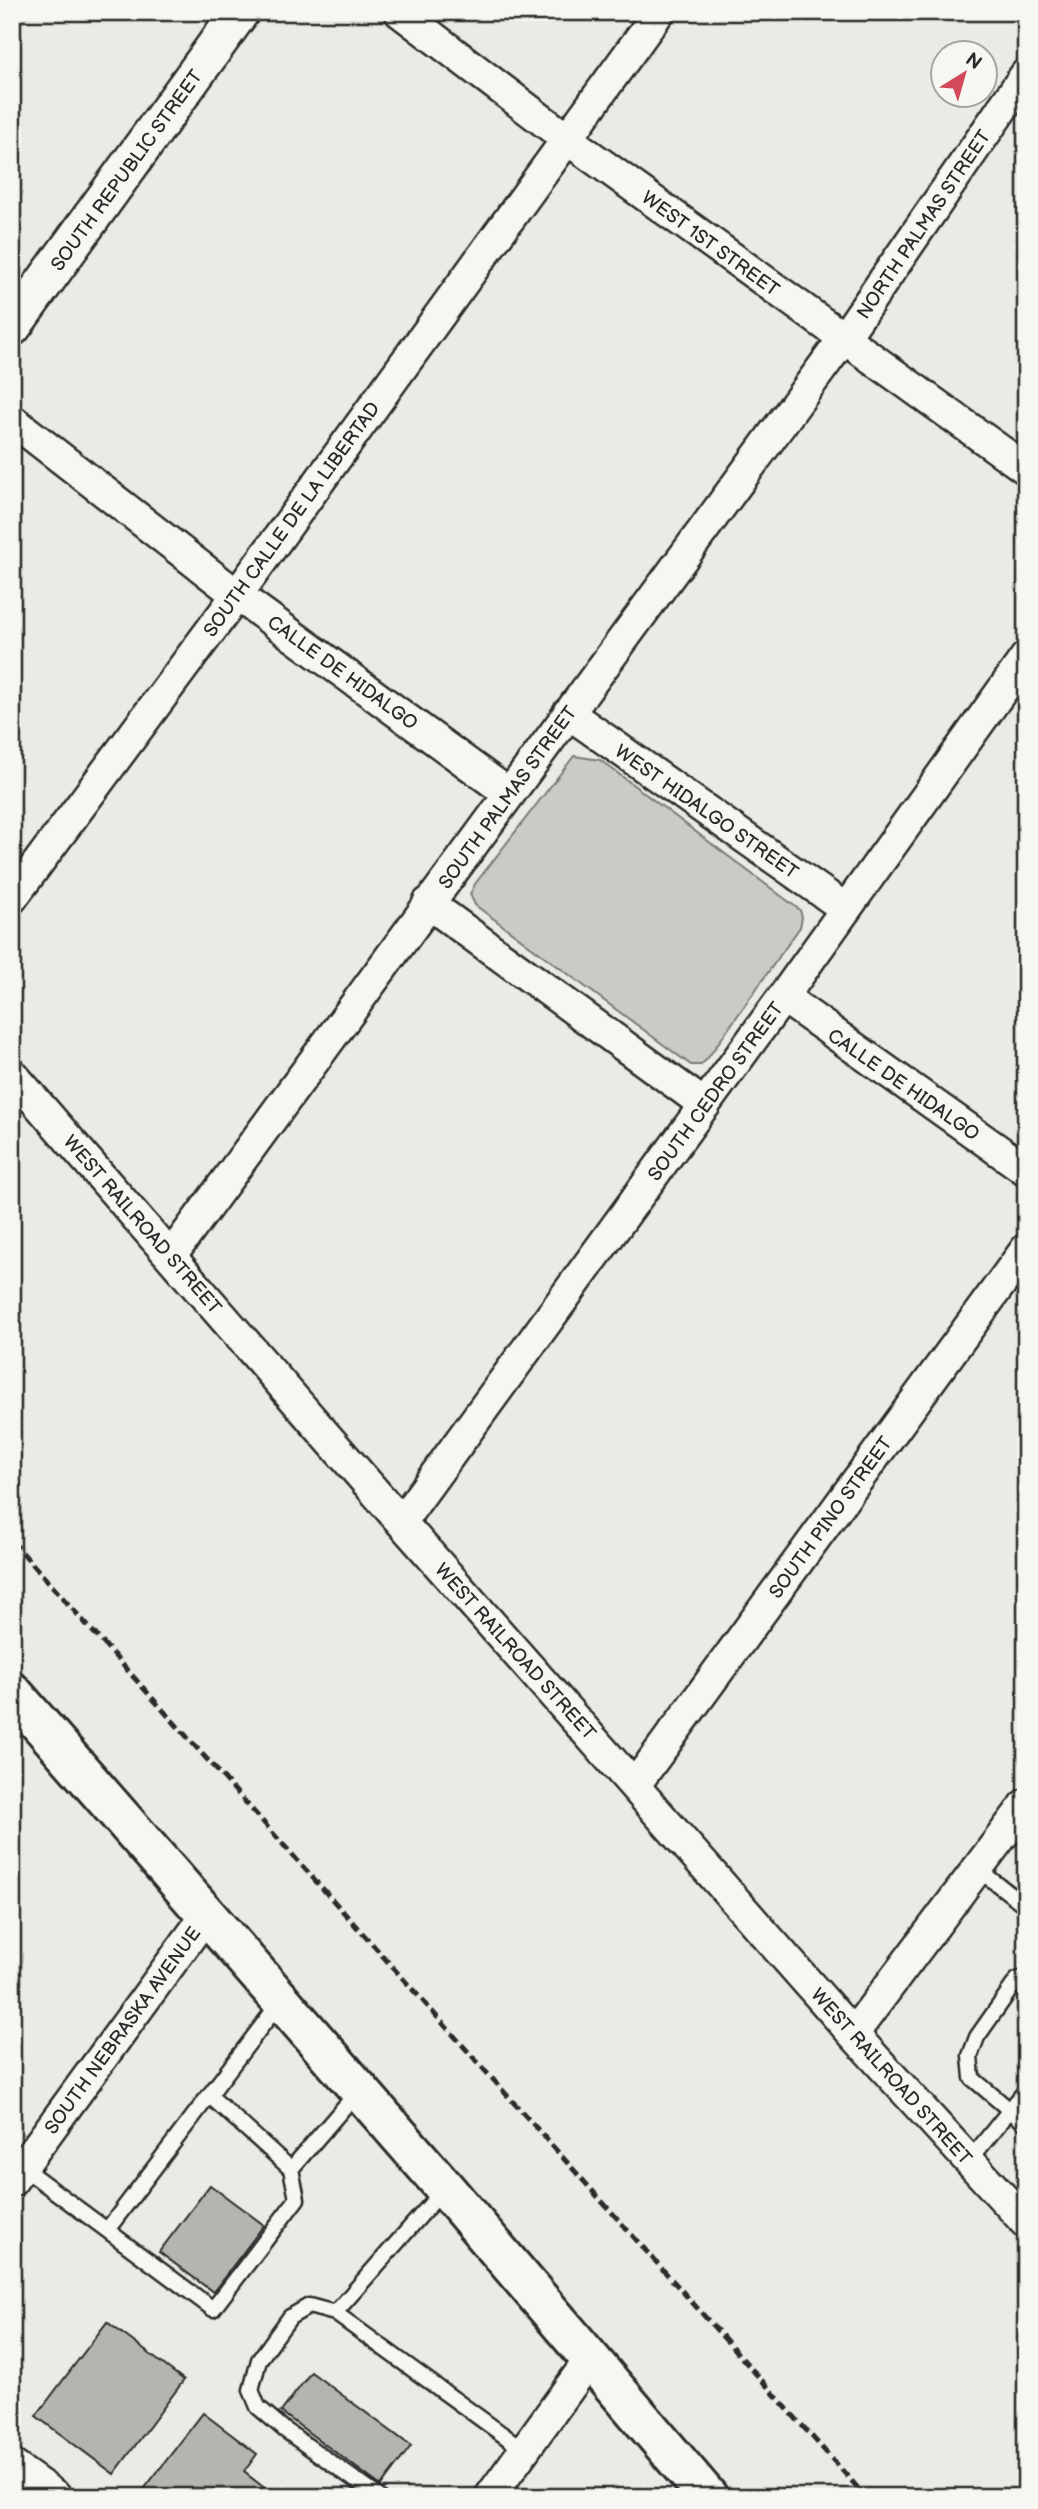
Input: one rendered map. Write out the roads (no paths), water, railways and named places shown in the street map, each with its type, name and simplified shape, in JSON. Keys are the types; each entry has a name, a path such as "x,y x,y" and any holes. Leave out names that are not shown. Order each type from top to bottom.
{"main road":[{"path":"12,1692 591,2358 708,2497"}],"street":[{"name":"SOUTH REPUBLIC STREET","path":"12,327 240,12"},
{"name":"WEST 1ST STREET","path":"400,12 567,139 1026,469"},
{"name":"SOUTH CALLE DE LA LIBERTAD","path":"12,898 237,595 659,12"},
{"name":"NORTH PALMAS STREET","path":"844,338 1026,74"},
{"name":"SOUTH PALMAS STREET","path":"171,1256 844,338"},
{"name":"CALLE DE HIDALGO","path":"12,421 237,595 508,793"},
{"name":"SOUTH CEDRO STREET","path":"401,1522 705,1105 1026,657"},
{"name":"WEST HIDALGO STREET","path":"568,713 846,909"},
{"path":"428,904 705,1105"},
{"name":"CALLE DE HIDALGO","path":"783,997 1026,1170"},
{"name":"WEST RAILROAD STREET","path":"12,1074 401,1522 853,2034 1026,2223"},
{"name":"SOUTH PINO STREET","path":"635,1785 1026,1249"},
{"path":"853,2034 1026,1804"},
{"name":"SOUTH NEBRASKA AVENUE","path":"17,2174 207,1914"},
{"path":"490,2497 591,2358"},
{"path":"12,2465 57,2497"}],"lane":[{"path":"976,1868 1026,1906"},
{"path":"1026,1977 1017,1980 977,2037 970,2056 972,2078 1026,2124"},
{"path":"107,2230 281,2001"},
{"path":"291,2169 359,2090"},
{"path":"969,2161 1026,2090"},
{"path":"17,2174 107,2230 213,2309 298,2199 291,2169 210,2096"},
{"path":"335,2313 444,2188"},
{"path":"379,2497 285,2430 258,2407 251,2390 259,2360 290,2317 309,2306 335,2313 524,2450"}],"railway":[{"path":"12,1541 866,2497"}]}
